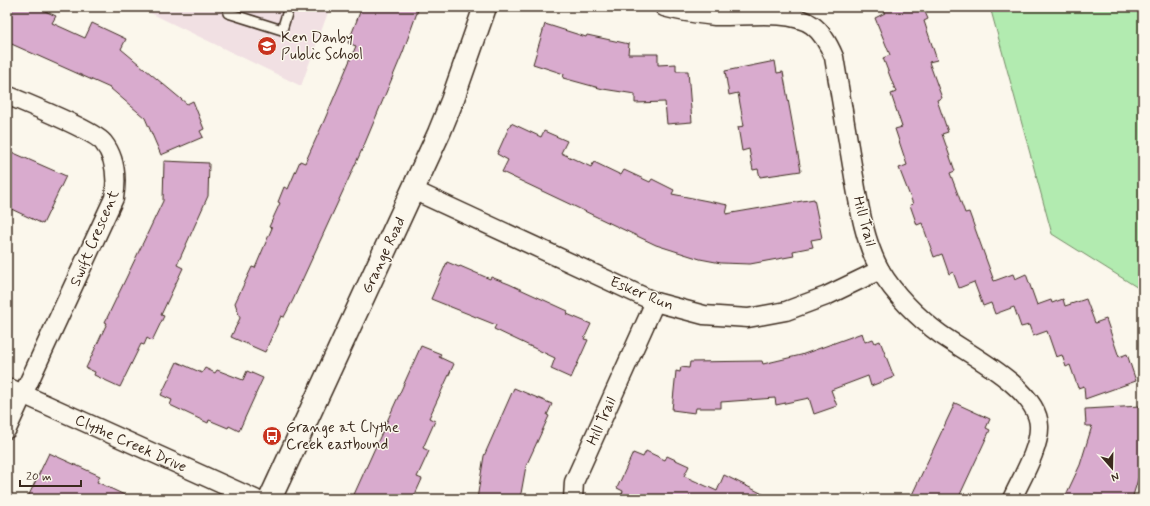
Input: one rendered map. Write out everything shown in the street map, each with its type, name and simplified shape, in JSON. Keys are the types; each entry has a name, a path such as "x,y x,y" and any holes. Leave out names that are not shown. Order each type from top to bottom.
{"street":[{"name":"Grange Road","path":"270,499 413,190 452,101 485,7"},
{"name":"Hill Trail","path":"664,7 679,12 716,16 791,17 811,25 827,40 834,57 858,201 868,241 880,270 919,317 940,334 1019,387 1032,405 1039,425 1035,450 1012,499"},
{"name":"Swift Crescent","path":"7,95 90,133 102,142 111,155 116,184 114,198 15,390 7,429"},
{"name":"Esker Run","path":"413,190 655,302 704,315 748,318 786,311 826,296 880,270"},
{"name":"Hill Trail","path":"574,499 574,482 655,302"},
{"name":"Clythe Creek Drive","path":"15,390 255,499"}],"lane":[{"path":"230,7 228,13 282,30 289,7"}],"shaded area":[{"name":"Ken Danby Public School","path":"138,7 330,7 301,86"}],"green space":[{"path":"990,7 1143,7 1143,291 1052,234"}],"building":[{"path":"7,7 36,7 56,16 52,23 85,38 92,23 126,39 121,49 187,104 193,101 204,129 200,131 203,137 161,155 145,118 110,88 7,42"},
{"path":"362,7 419,7 403,52 365,143 293,300 284,317 281,316 265,352 231,337 240,318 235,303 252,267 255,268 272,228 269,227 280,203 278,202 284,187 288,189 300,161 305,163 324,121 356,46 348,43"},
{"path":"882,7 923,7 928,19 924,21 937,60 929,62 942,98 937,100 948,132 942,134 955,171 950,173 965,213 969,212 994,281 1013,274 1015,279 1026,274 1037,305 1051,300 1052,303 1063,299 1065,306 1086,299 1095,323 1106,319 1119,357 1127,354 1136,381 1085,399 1084,386 1078,388 1070,365 1066,367 1062,355 1056,357 1047,331 1033,336 1029,325 1021,327 1014,307 995,314 991,303 983,306 974,282 959,288 953,272 949,274 942,254 934,257 922,223 917,225 910,205 913,204 899,168 907,165 895,129 902,127 891,94 896,92 883,58 890,55 875,18 885,13"},
{"path":"545,24 586,37 587,35 629,44 628,54 658,54 658,65 676,64 676,71 688,71 692,122 667,124 665,102 635,103 635,94 603,89 563,78 564,74 533,64"},
{"path":"775,61 777,73 783,72 801,171 760,177 758,169 753,170 749,149 742,151 738,127 744,126 738,93 729,95 725,71"},
{"path":"511,123 541,137 544,131 567,141 561,153 591,167 594,162 621,175 624,170 650,182 652,179 674,190 672,194 728,205 726,214 814,199 822,238 811,240 813,247 793,251 794,256 750,264 721,263 700,259 656,245 502,172 508,160 497,154"},
{"path":"7,150 66,176 43,224 7,207"},
{"path":"164,161 209,163 208,196 177,265 183,268 161,315 164,316 152,341 147,338 144,345 141,344 120,387 94,375 95,372 86,368 107,323 105,322 163,201"},
{"path":"447,262 490,279 491,277 509,284 568,311 567,314 591,324 584,339 588,340 571,378 551,369 555,358 494,329 496,325 431,299"},
{"path":"862,333 865,342 873,339 875,343 880,341 894,377 871,386 868,376 831,390 837,406 814,414 809,398 776,405 775,398 721,402 721,408 696,408 695,413 672,410 676,371 680,372 681,367 689,368 690,362 762,361 763,364 801,355"},
{"path":"421,346 441,354 439,357 454,364 429,418 435,421 423,448 429,451 417,477 422,479 413,499 352,499"},
{"path":"177,362 202,373 205,368 215,373 217,370 243,380 247,371 263,378 239,431 229,426 228,428 209,420 208,423 170,405 172,400 161,395"},
{"path":"514,388 552,404 547,415 549,416 526,466 520,499 477,499 484,456"},
{"path":"955,403 990,419 986,428 990,430 958,499 910,499"},
{"path":"1141,406 1141,422 1143,422 1143,463 1132,499 1064,499 1080,465 1092,426 1086,426 1085,409"},
{"path":"646,451 665,460 667,456 689,466 684,476 717,491 724,475 773,499 620,499 623,491 617,488 633,453 643,457"},
{"path":"49,453 100,476 97,482 133,499 27,499"}],"place":[{"name":"Ken Danby Public School","path":"267,46"},
{"name":"Grange at Clythe Creek eastbound","path":"272,436"}]}
